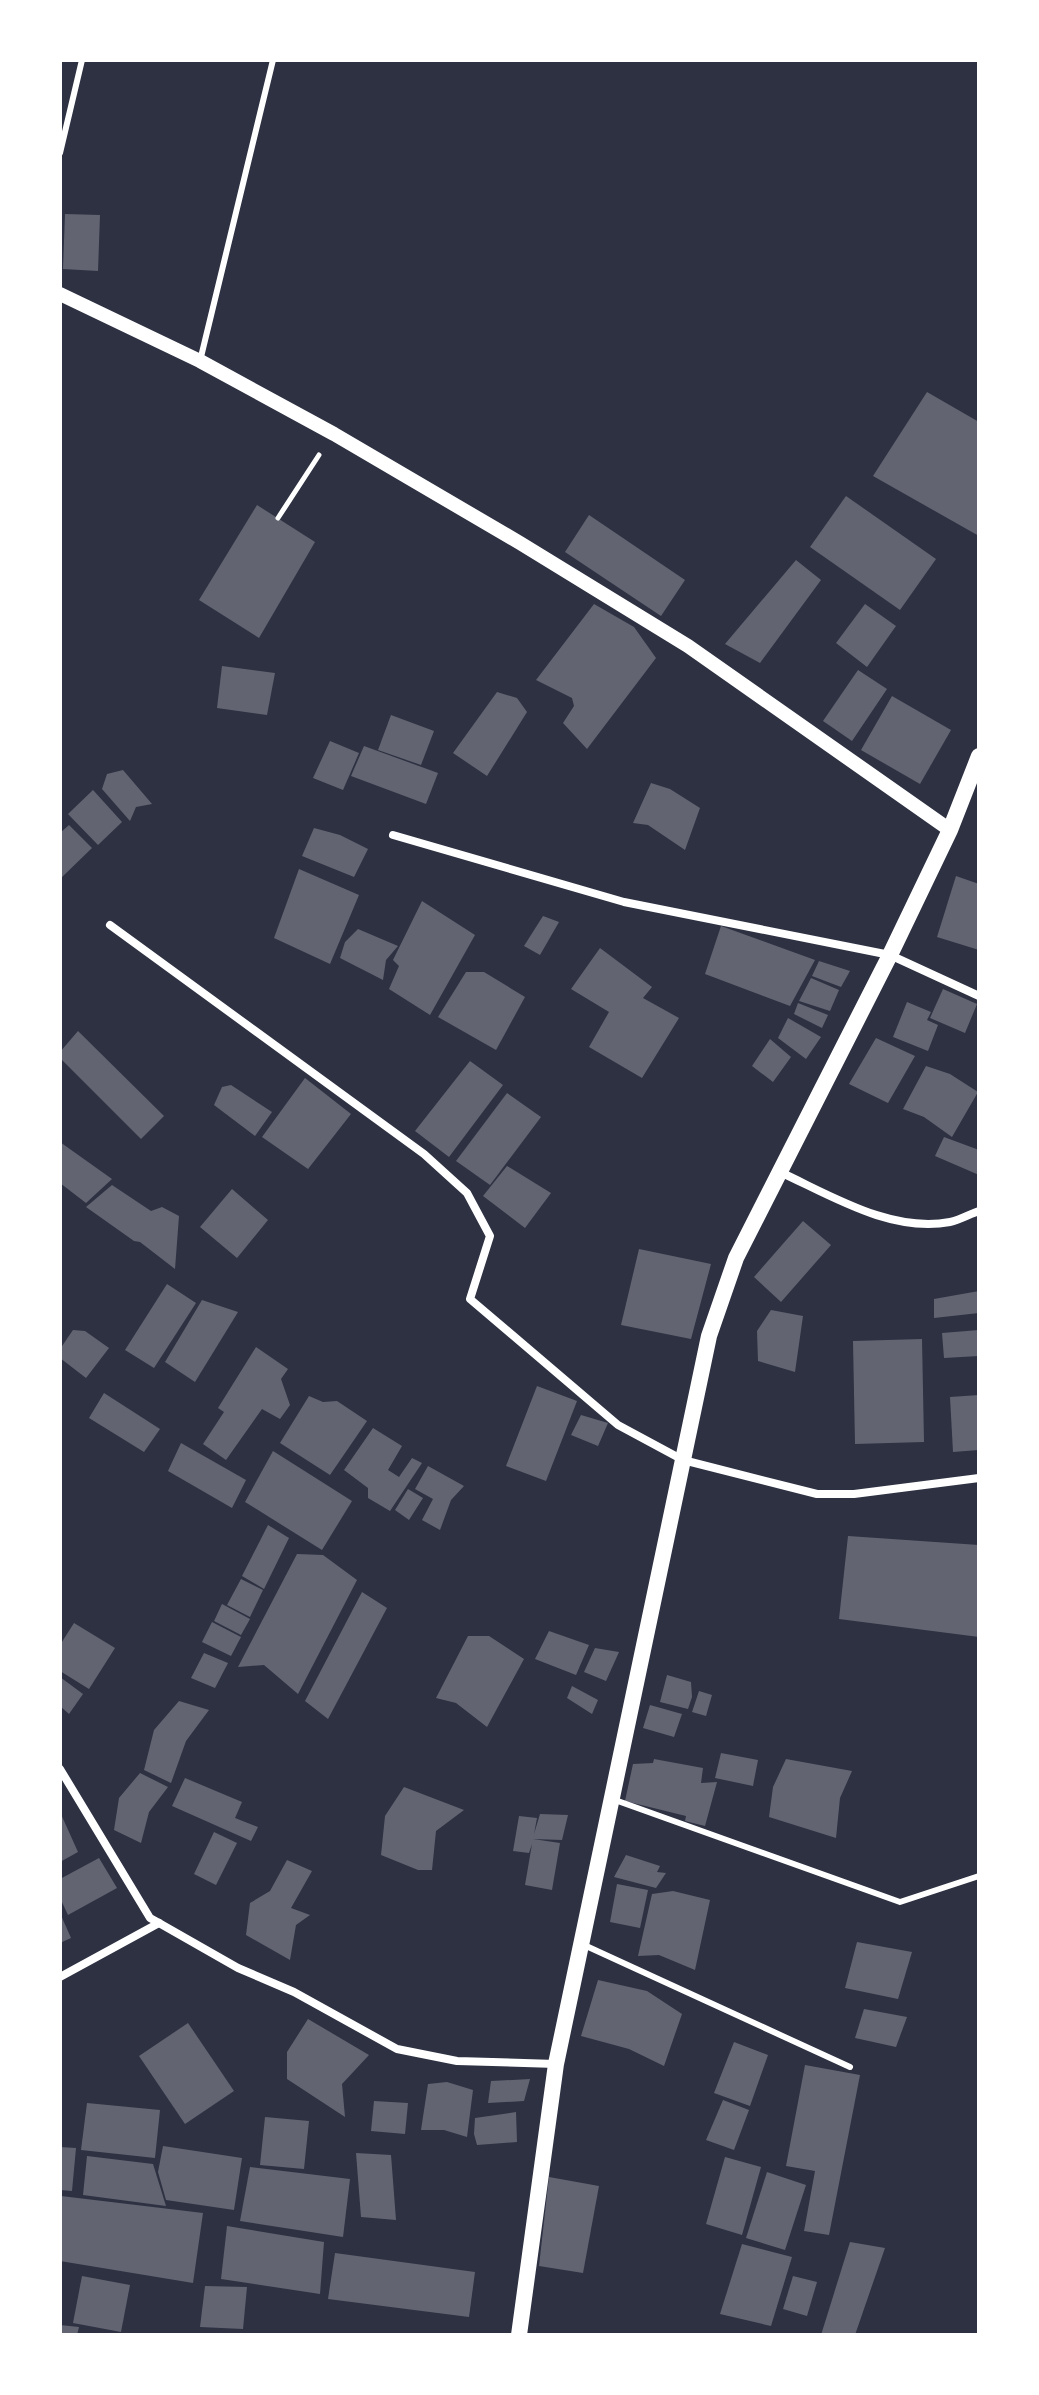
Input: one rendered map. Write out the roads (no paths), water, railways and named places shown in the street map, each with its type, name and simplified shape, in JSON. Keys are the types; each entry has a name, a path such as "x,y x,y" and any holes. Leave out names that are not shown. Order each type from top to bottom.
{"main road":[{"path":"519,2335 556,2064 709,1336 736,1258 890,955 950,830 979,756"}],"street":[{"path":"60,294 200,361 334,434 520,543 688,646 950,830"},
{"path":"393,835 624,902 890,955 979,996"},
{"path":"110,925 424,1154 467,1193 490,1236 470,1299 618,1425 683,1460 817,1494 854,1494 979,1478"},
{"path":"778,1172 868,1212 906,1223 951,1222 979,1211"},
{"path":"60,1769 150,1918 238,1968 294,1992 397,2049 457,2061 556,2064"},
{"path":"60,1977 159,1923"}],"lane":[{"path":"60,153 82,60"},
{"path":"200,361 273,60"},
{"path":"611,1799 900,1902 979,1876"},
{"path":"581,1944 850,2067"}]}
